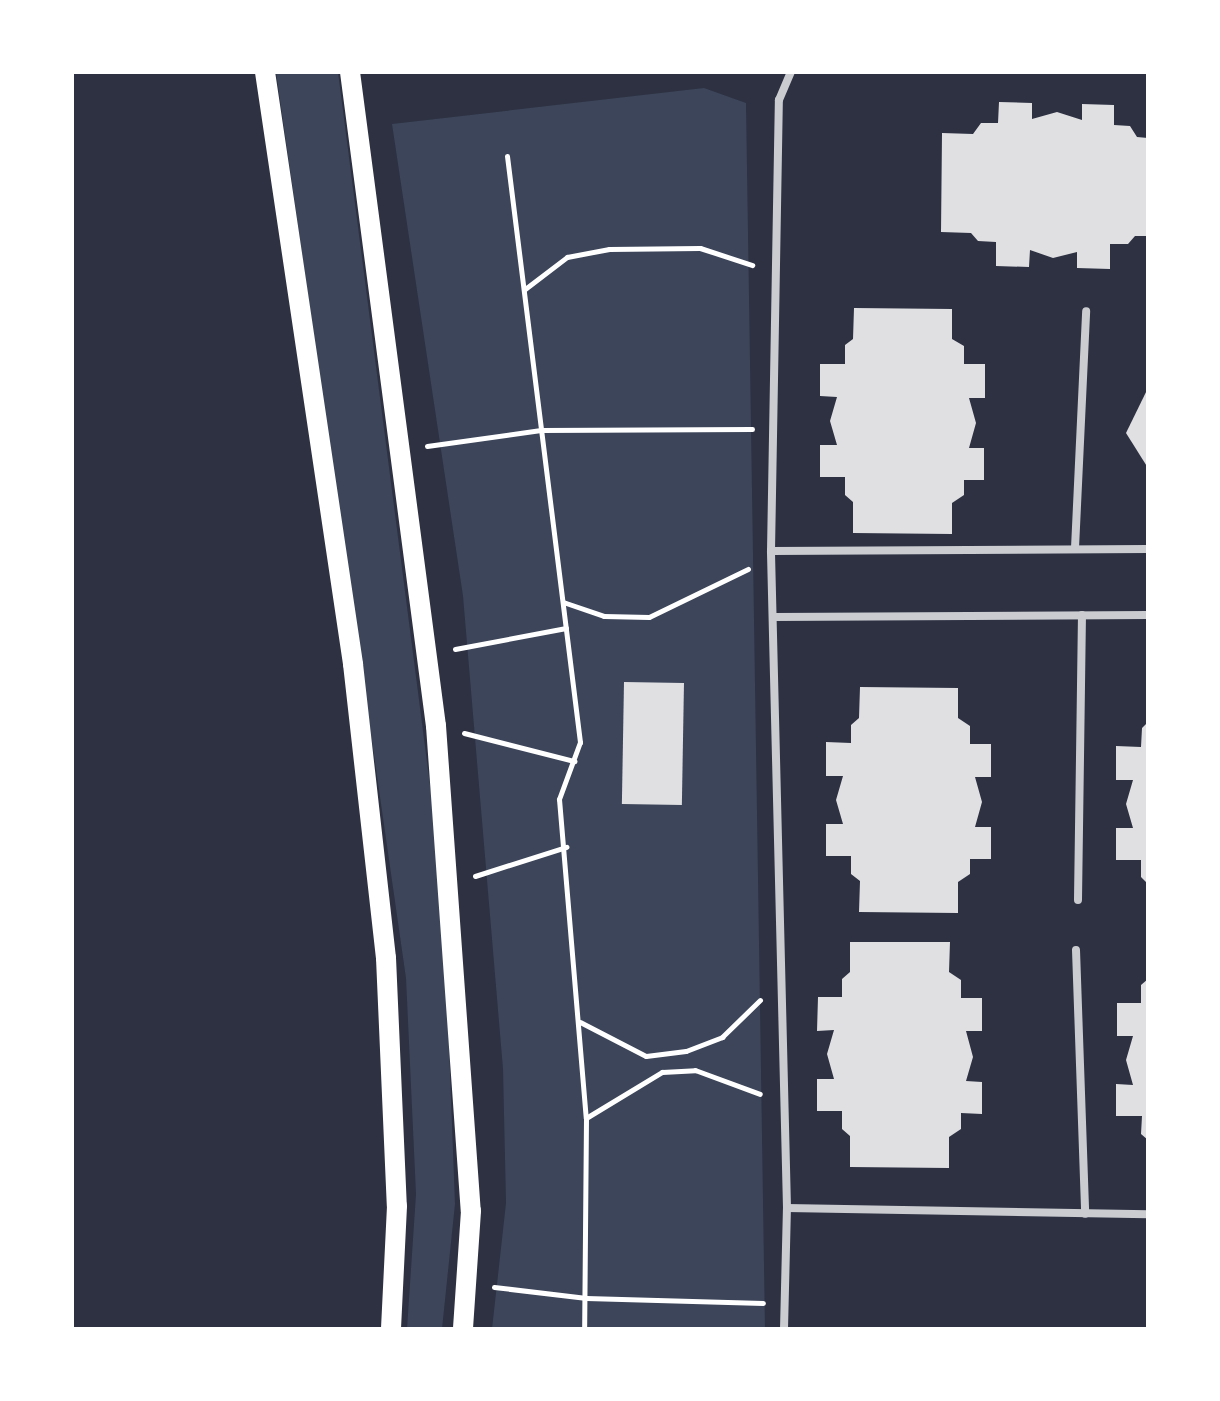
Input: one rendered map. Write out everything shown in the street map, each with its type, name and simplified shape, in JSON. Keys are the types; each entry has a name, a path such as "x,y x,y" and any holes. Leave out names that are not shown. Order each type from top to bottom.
{"main road":[{"path":"265,72 353,664 386,958 397,1206 391,1329"},
{"path":"350,72 436,726 471,1196 469,1284 463,1329"}],"street":[{"path":"784,1329 787,1208 771,551 779,100 791,72"},
{"path":"1075,548 1086,311"},
{"path":"771,551 1148,549"},
{"path":"1078,900 1082,615"},
{"path":"773,617 1148,615"},
{"path":"1076,950 1085,1214"},
{"path":"787,1208 1148,1214"}],"path":[{"path":"507,156 580,742 559,799 566,847 586,1118 584,1329"},
{"path":"524,290 567,257 609,249 700,248 776,275"},
{"path":"398,450 541,430 773,429"},
{"path":"563,602 604,616 649,617 734,579 771,551"},
{"path":"427,654 566,628"},
{"path":"436,726 574,761"},
{"path":"448,885 566,847"},
{"path":"579,1021 646,1056 686,1051 722,1037 781,979"},
{"path":"586,1118 662,1072 695,1070 784,1103"},
{"path":"469,1284 586,1298 785,1303"}],"shaded area":[{"path":"276,72 338,72 443,886 455,1204 442,1329 407,1329 416,1194 406,978"},
{"path":"704,88 746,103 765,1329 492,1329 506,1203 503,1069 463,596 392,124"}],"building":[{"path":"999,102 1032,103 1032,119 1057,112 1082,120 1082,104 1114,105 1114,125 1130,126 1137,137 1148,138 1148,236 1135,236 1128,244 1110,244 1110,269 1077,268 1077,252 1053,258 1030,250 1029,267 996,266 996,242 978,241 971,233 941,232 942,133 973,134 981,123 998,123"},
{"path":"854,308 952,309 952,339 964,346 964,364 985,364 985,398 969,398 976,423 969,448 984,448 984,480 964,480 964,495 952,503 952,534 853,533 853,502 845,495 845,477 820,477 820,445 837,445 830,421 837,397 820,396 820,364 845,364 845,345 853,339"},
{"path":"1148,388 1148,468 1126,433"},
{"path":"624,682 684,683 682,805 622,804"},
{"path":"860,687 958,688 958,718 970,726 970,744 991,744 991,777 975,777 982,802 975,827 991,827 991,859 970,859 970,874 958,882 958,913 859,912 860,881 851,874 851,856 826,856 826,824 843,824 836,800 843,776 826,776 826,742 851,743 851,725 859,718"},
{"path":"1148,722 1148,884 1141,877 1141,860 1116,860 1116,828 1133,828 1126,804 1133,780 1116,780 1116,746 1141,747 1142,728"},
{"path":"850,942 950,942 949,972 961,980 961,998 982,998 982,1031 966,1031 973,1057 966,1081 982,1082 982,1114 961,1113 961,1129 949,1137 949,1168 850,1167 850,1136 842,1129 842,1111 817,1111 817,1079 834,1079 827,1054 834,1030 817,1031 818,997 842,997 842,979 850,972"},
{"path":"1148,979 1148,1140 1141,1134 1142,1116 1116,1116 1116,1084 1133,1085 1126,1060 1133,1036 1117,1036 1117,1003 1141,1003 1141,985"}]}
